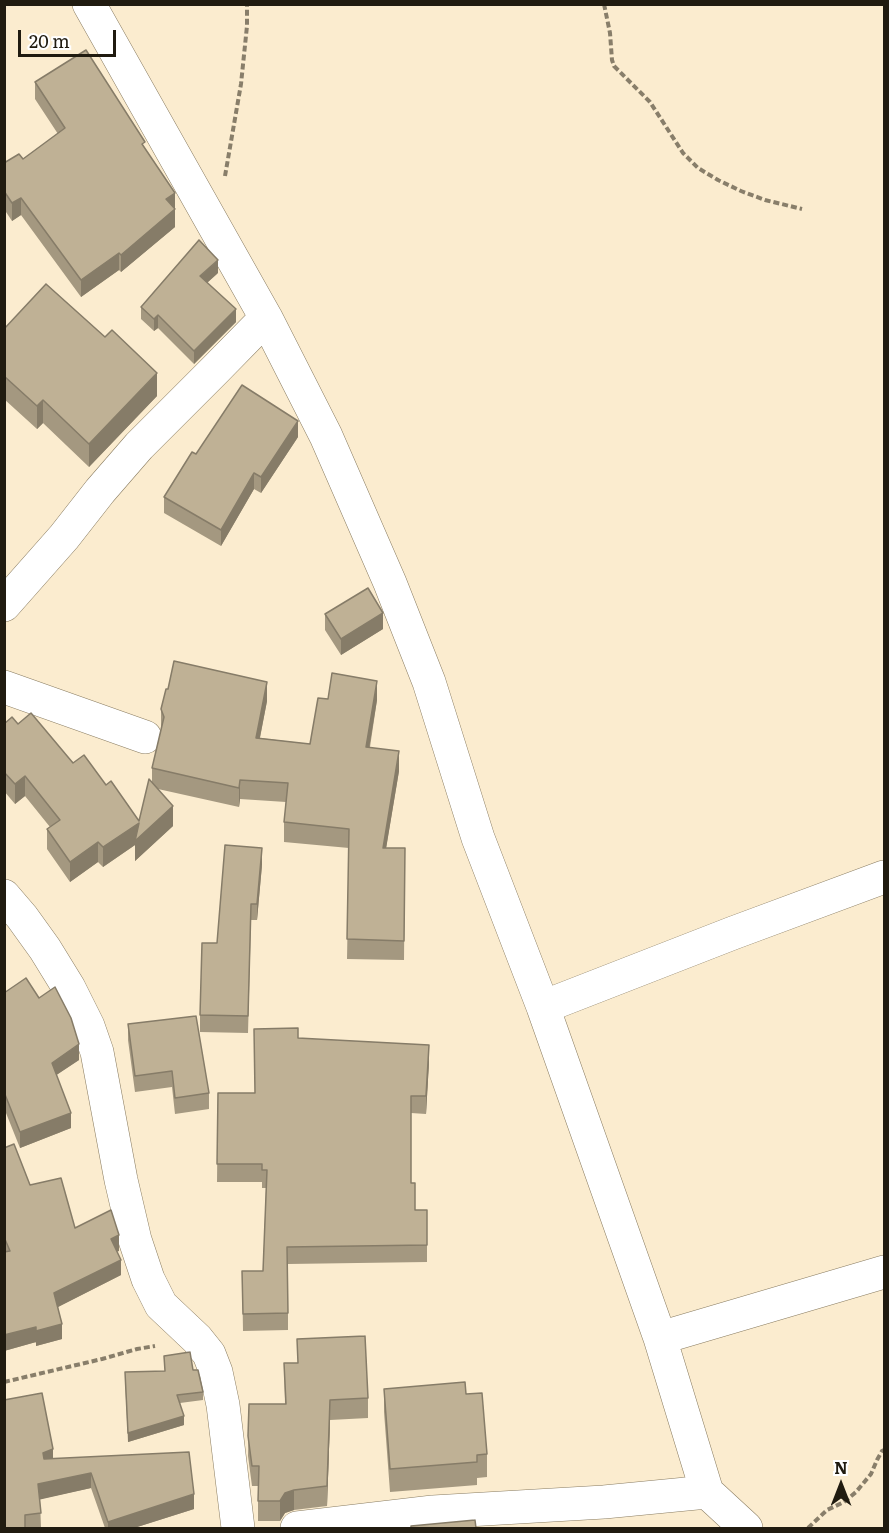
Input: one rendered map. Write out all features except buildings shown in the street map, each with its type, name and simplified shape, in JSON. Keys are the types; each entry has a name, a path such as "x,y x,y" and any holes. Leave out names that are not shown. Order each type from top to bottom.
{"street":[{"path":"89,4 266,318 326,436 429,682 478,837 543,1007 660,1338 707,1492 746,1528"},
{"path":"4,605 139,446 266,318"},
{"path":"4,687 145,737"},
{"path":"543,1007 885,877"},
{"path":"4,896 45,949 69,988 88,1026 97,1052 121,1180 135,1240 145,1270 161,1305 197,1339 209,1354 216,1372 223,1405 238,1528"},
{"path":"660,1338 885,1272"},
{"path":"297,1528 433,1512 509,1518 604,1502 707,1492"}],"path":[{"path":"217,231 241,84 247,4"},
{"path":"604,4 614,66 650,102 683,153 698,168 741,191 765,200 802,209"},
{"path":"4,1382 137,1349 197,1339"},
{"path":"808,1528 827,1510 844,1502 856,1492 871,1474 882,1451 885,1450"}]}
